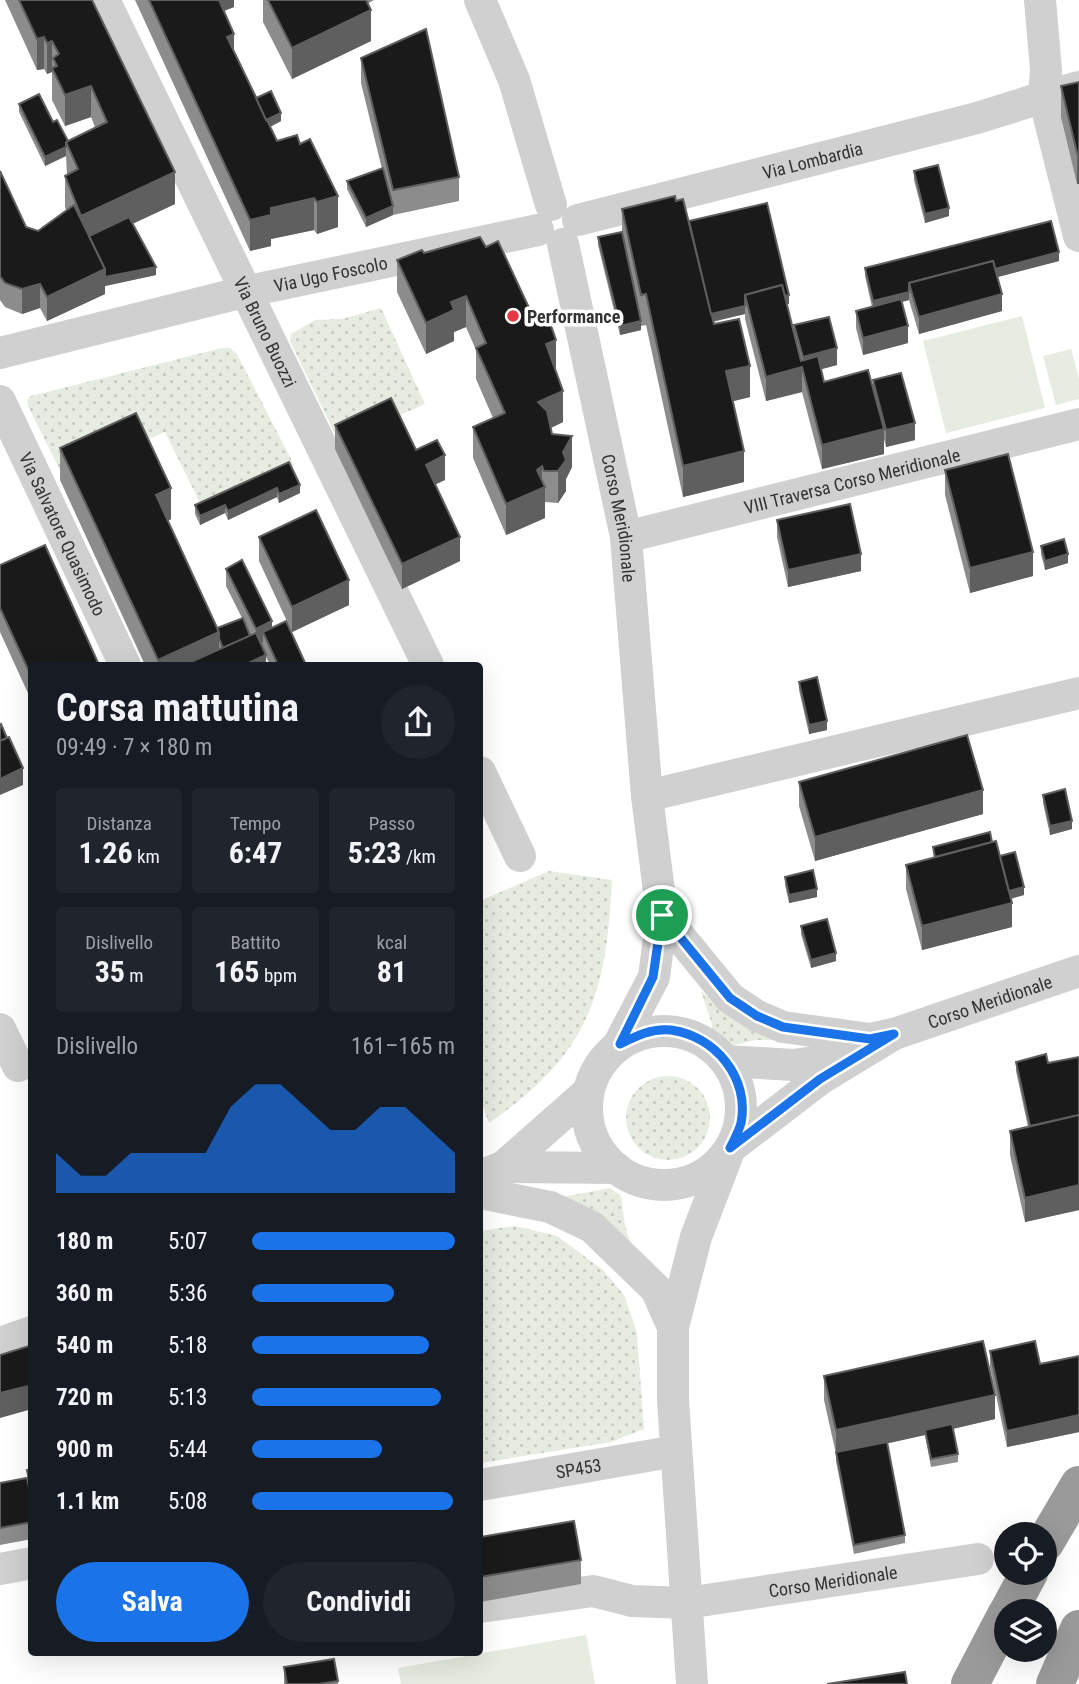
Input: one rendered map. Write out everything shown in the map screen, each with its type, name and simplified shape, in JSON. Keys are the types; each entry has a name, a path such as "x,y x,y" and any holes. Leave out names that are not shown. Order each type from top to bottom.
{"highway":[{"path":"1057,1523 1079,1485"},
{"path":"1055,1684 1079,1629"},
{"path":"970,1684 994,1639"}],"street":[{"name":"Via Bruno Buozzi","path":"104,0 427,662"},
{"name":"Corso Meridionale","path":"480,0 514,80 557,225 626,537 647,796 662,915 653,977 620,1044"},
{"path":"1040,0 1046,70 1044,97 1079,236"},
{"name":"Via Lombardia","path":"557,225 977,118 1079,87"},
{"name":"Via Ugo Foscolo","path":"0,353 244,292 557,225"},
{"name":"Via Salvatore Quasimodo","path":"0,401 124,662"},
{"name":"VIII Traversa Corso Meridionale","path":"626,537 1079,424"},
{"path":"647,796 1079,693"},
{"path":"483,778 520,856"},
{"path":"662,915 730,998 757,1016 783,1027 870,1039 894,1034"},
{"name":"Corso Meridionale","path":"730,1148 820,1079 894,1034 1079,971"},
{"path":"0,1030 18,1066"},
{"path":"692,1684 676,1451 673,1327 696,1237 741,1124 741,1097 733,1071 726,1061 695,1036 669,1030 643,1033 620,1044 600,1065 588,1092 586,1113 591,1134 601,1153 615,1168 635,1179 656,1184 678,1184 698,1177 717,1165 730,1148"},
{"path":"726,1061 794,1065 865,1054"},
{"path":"491,1172 588,1092"},
{"path":"491,1172 615,1168"},
{"path":"483,1194 550,1207 592,1227 656,1289 673,1327"},
{"path":"0,1343 28,1333"},
{"name":"SP453","path":"483,1485 676,1451"},
{"name":"Corso Meridionale","path":"483,1607 593,1591 632,1601 687,1603 978,1559"},
{"path":"0,1569 28,1564"}],"shaded area":[{"path":"381,308 425,404 339,442 290,341 291,334 315,320 342,319"},
{"path":"1022,316 1045,408 946,433 923,341"},
{"path":"230,348 237,354 294,465 201,505 165,432 63,476 28,406 27,400 31,396"},
{"path":"1071,349 1079,379 1079,399 1056,405 1043,356"},
{"path":"549,871 612,880 604,958 597,991 585,1020 570,1047 549,1073 489,1123 483,1106 483,900"},
{"path":"701,991 742,1024 776,1040 756,1040 725,1047 712,1038 712,1024"},
{"path":"668,1076 684,1079 703,1095 710,1118 707,1134 691,1153 668,1160 652,1157 633,1141 626,1118 629,1102 645,1083"},
{"path":"610,1188 621,1196 625,1226 632,1247 557,1198"},
{"path":"515,1226 557,1236 603,1270 624,1295 637,1333 644,1429 611,1442 483,1463 483,1231"},
{"path":"586,1635 595,1684 401,1684 398,1668 466,1656 483,1656 483,1653"}],"building":[{"path":"19,0 92,0 175,172 81,216 65,176 78,169 66,142 107,122 91,86 65,95 52,68 57,66 53,58 59,54 52,41 47,43 44,37 37,39"},
{"path":"149,0 219,0 234,34 227,37 277,141 297,135 300,144 310,139 338,196 317,202 314,198 271,208 271,215 250,220"},
{"path":"268,0 366,0 371,10 292,48"},
{"path":"426,29 459,177 393,190 361,58"},
{"path":"1079,82 1079,152 1077,153 1061,86"},
{"path":"271,91 281,113 266,120 256,98"},
{"path":"39,94 53,122 57,120 68,141 66,147 45,157 19,104"},
{"path":"938,165 949,208 925,214 914,171"},
{"path":"383,168 393,206 366,218 347,181"},
{"path":"0,171 26,227 38,231 74,205 105,269 47,297 40,284 22,289 5,283 0,276"},
{"path":"675,196 676,201 683,199 714,324 739,319 750,366 726,371 744,451 683,466 646,294 641,295 622,209"},
{"path":"767,203 789,295 785,296 782,285 745,295 745,306 711,314 689,221"},
{"path":"129,217 156,267 105,277 105,269 89,236"},
{"path":"1051,221 1059,252 995,269 993,261 909,283 909,292 873,301 865,268"},
{"path":"622,232 641,321 620,326 598,237"},
{"path":"480,237 486,247 498,241 537,325 549,320 556,340 546,344 563,391 538,402 547,411 552,434 572,436 563,452 566,460 558,471 544,471 542,466 537,470 545,487 506,504 473,427 505,413 476,348 486,343 466,296 451,302 454,310 426,323 397,260 422,250 424,253"},
{"path":"993,261 1002,294 919,317 909,283"},
{"path":"782,285 801,361 818,356 824,382 868,370 884,429 822,445 802,367 766,377 745,295"},
{"path":"901,299 908,326 863,338 856,311"},
{"path":"829,317 837,348 803,357 794,325"},
{"path":"901,373 915,423 886,430 873,380"},
{"path":"391,398 416,450 437,440 445,455 426,465 460,537 402,564 335,425"},
{"path":"136,413 171,488 156,495 219,632 158,660 60,448"},
{"path":"1008,454 1033,552 970,568 945,470"},
{"path":"289,462 300,485 279,494 277,488 228,511 225,505 200,516 195,505"},
{"path":"850,504 861,554 788,570 777,520"},
{"path":"316,510 349,580 292,607 259,537"},
{"path":"1064,539 1068,554 1045,561 1041,546"},
{"path":"45,545 98,662 28,662 28,669 0,608 0,565"},
{"path":"242,560 272,621 256,629 226,569"},
{"path":"243,618 250,636 223,648 217,628"},
{"path":"286,621 305,662 277,662 263,632"},
{"path":"256,633 266,655 251,662 191,662"},
{"path":"817,677 827,721 809,725 799,682"},
{"path":"0,725 7,738 0,741"},
{"path":"967,735 983,790 815,837 799,782"},
{"path":"9,737 23,768 0,779 0,741"},
{"path":"1065,789 1072,821 1050,826 1043,795"},
{"path":"990,832 992,842 935,857 933,847"},
{"path":"996,841 1012,903 922,926 906,865"},
{"path":"1015,852 1024,887 1009,891 1000,856"},
{"path":"813,870 817,889 789,895 785,877"},
{"path":"827,919 836,953 811,960 801,926"},
{"path":"1046,1054 1048,1063 1079,1057 1079,1115 1030,1126 1016,1062"},
{"path":"1079,1115 1079,1185 1025,1198 1010,1131"},
{"path":"983,1341 995,1395 836,1430 824,1376"},
{"path":"1035,1341 1040,1364 1079,1356 1079,1415 1007,1431 990,1351"},
{"path":"28,1346 28,1386 0,1393 0,1355"},
{"path":"952,1424 958,1454 931,1459 925,1430"},
{"path":"887,1442 905,1535 854,1545 836,1452"},
{"path":"27,1478 28,1523 0,1528 0,1483"},
{"path":"574,1521 581,1560 483,1576 483,1536"},
{"path":"334,1659 338,1681 287,1684 284,1667"},
{"path":"905,1672 907,1684 827,1684"}],"place":[{"name":"Performance","path":"513,316"}],"route":[{"path":"662,915 730,998 757,1016 783,1027 870,1039 894,1034 820,1079 730,1148 741,1124 741,1097 733,1071 726,1061 695,1036 669,1030 643,1033 620,1044 653,977 662,915"}]}
